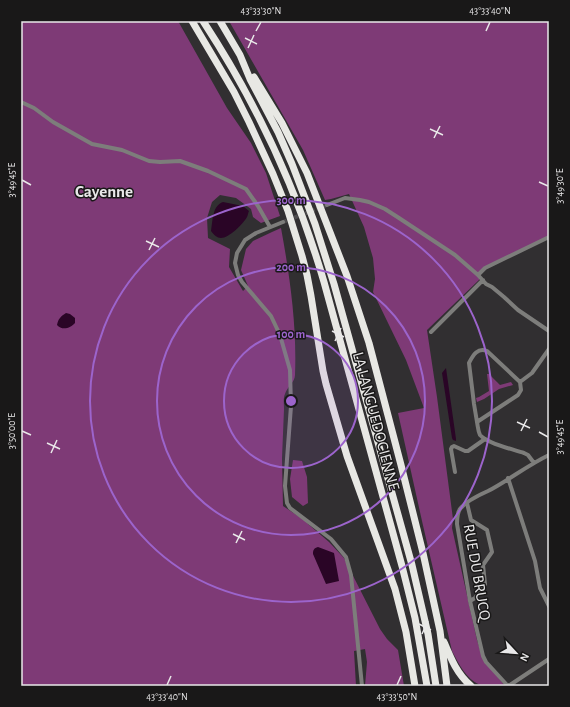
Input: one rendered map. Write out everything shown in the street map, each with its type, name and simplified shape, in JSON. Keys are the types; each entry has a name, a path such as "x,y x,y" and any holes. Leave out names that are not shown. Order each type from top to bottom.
{"highway":[{"path":"192,21 242,108 257,138 288,211 307,274 326,384 347,456 395,589 406,632 415,686"},
{"name":"LA LANGUEDOCIENNE","path":"203,21 228,60 260,118 286,175 307,231 324,282 402,566 415,618 427,686"},
{"name":"LA LANGUEDOCIENNE","path":"220,21 240,55 250,78 278,132 315,224 328,263 412,565 427,628 436,686"},
{"path":"240,55 270,102 307,173 347,276 369,343 423,553 440,631 447,686"},
{"path":"440,631 454,666 460,675 471,686"}],"street":[{"path":"21,102 34,108 53,122 92,144 122,150 149,161 180,161 208,171 246,189 270,227"},
{"path":"327,205 346,198 369,202 385,209 455,255 518,310 549,331"},
{"path":"283,222 256,233 245,240 237,253 235,263 238,275 242,282 271,316 280,335 290,370 291,393 285,486 287,503 290,508 331,539 346,557 354,594 362,686"},
{"path":"478,275 485,268 549,238"},
{"path":"431,332 483,280"},
{"path":"477,422 518,395 521,390 520,382 488,351 483,349 478,351 469,363 474,404 477,422 479,433 485,439 493,443 528,455 534,463"},
{"path":"520,382 532,373 549,349"},
{"path":"455,472 451,450 452,447 454,446 468,451 485,439"},
{"path":"470,601 475,598 485,584 483,565 492,553 492,550 487,530 484,527 472,522 467,503 549,455"},
{"path":"508,478 535,561 540,588 549,606"},
{"name":"RUE DU BRUCQ","path":"467,503 459,510 456,524 470,601 483,656 486,662 507,685 510,685 542,662 549,659"}],"shaded area":[{"path":"21,21 178,21 227,108 251,143 266,173 280,216 261,223 253,217 251,209 236,198 220,195 212,202 207,218 208,238 230,249 229,267 243,291 248,286 241,270 246,249 253,241 281,228 292,302 295,338 295,378 284,396 282,458 283,506 307,522 344,558 380,629 398,650 404,686 365,686 367,662 365,649 354,651 356,686 21,686"},
{"path":"229,21 549,21 549,236 482,269 479,280 427,330 453,519 452,528 477,640 483,659 505,686 492,687 480,685 475,682 463,671 452,651 398,413 424,408 406,360 373,292 375,279 373,258 364,227 349,194 325,200 303,150"},
{"path":"223,202 243,206 249,211 247,217 239,227 228,236 221,238 216,236 211,231 215,210 219,204"},
{"path":"66,313 75,318 75,323 69,327 61,328 57,325 57,323"},
{"path":"446,368 456,441 452,438 442,373"},
{"path":"487,374 489,374 500,385 511,382 513,385 499,389 477,402 476,398 489,391"},
{"path":"293,460 302,461 307,477 308,503 303,506 292,497 290,479"},
{"path":"318,547 334,553 339,581 326,584 313,554 314,549"}],"tunnel":[{"path":"283,222 327,205"}],"district":[{"name":"Cayenne","path":"104,191"}]}
